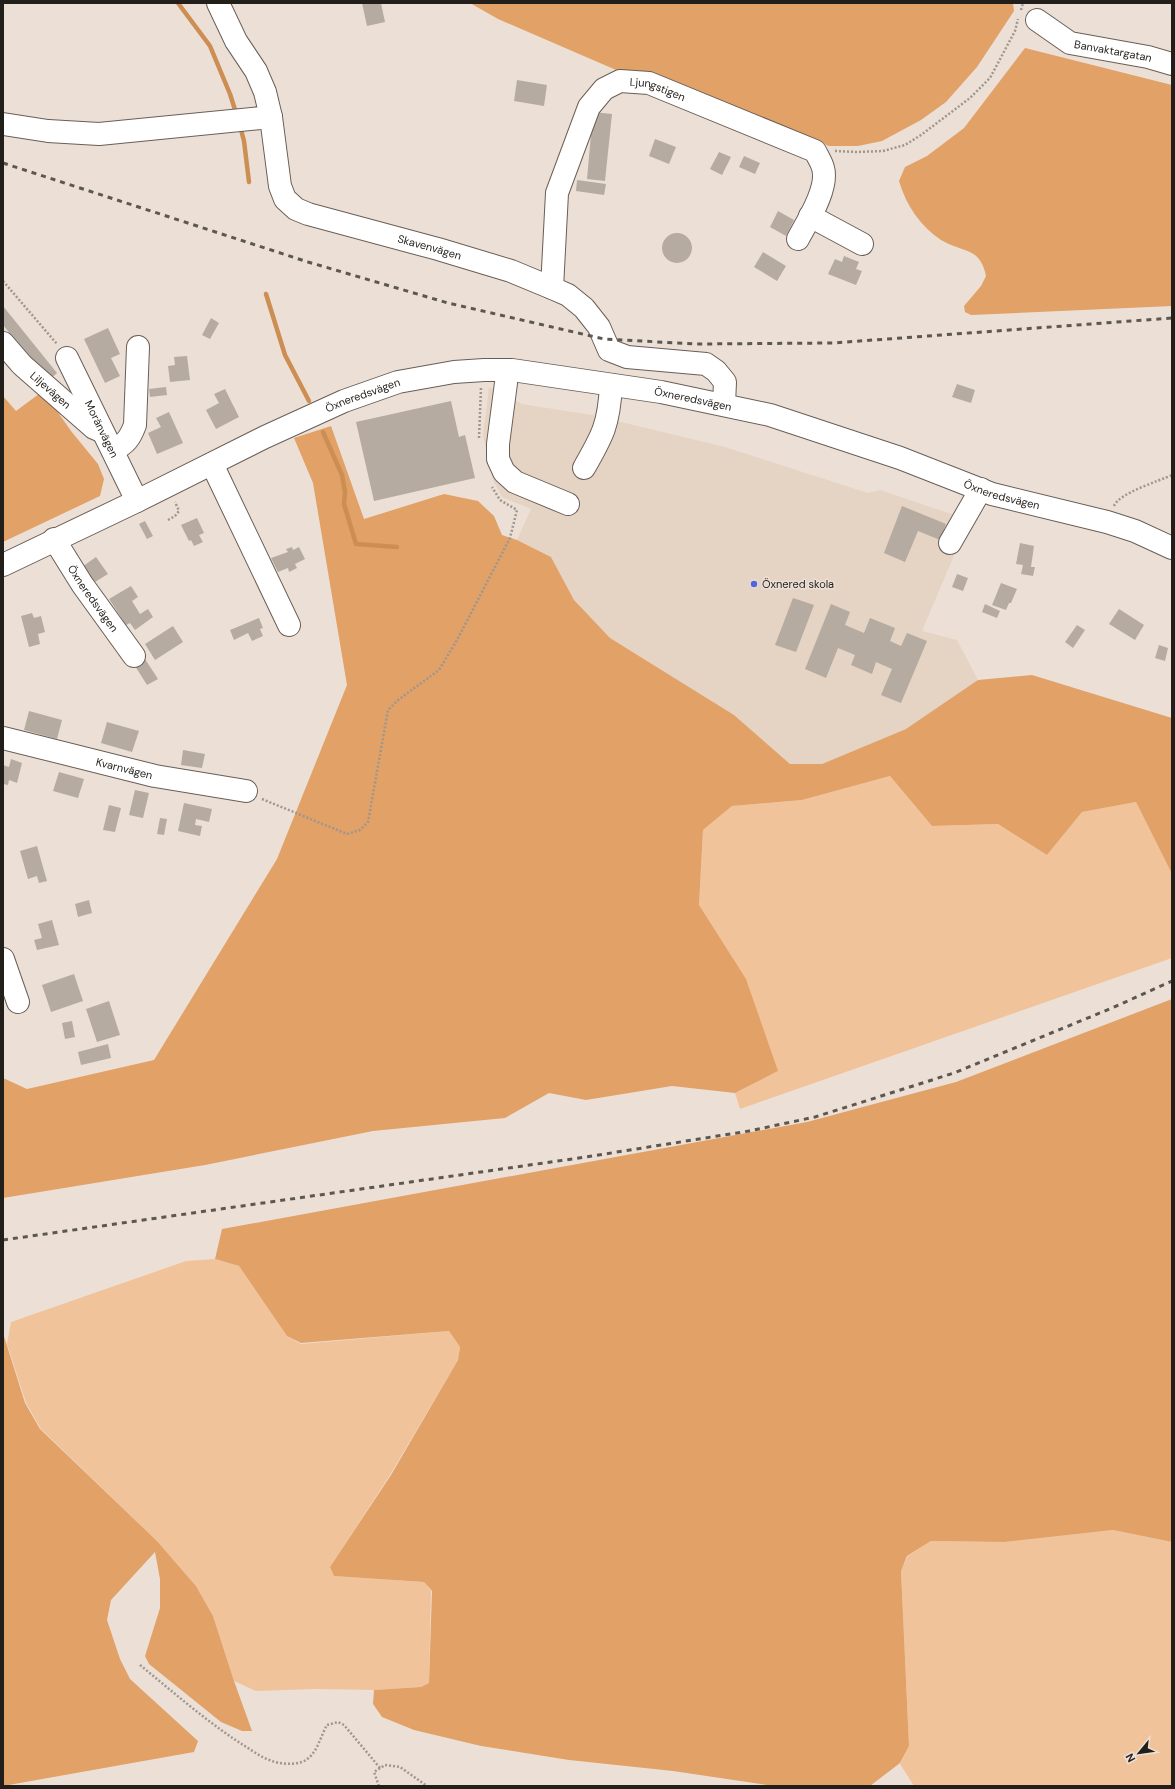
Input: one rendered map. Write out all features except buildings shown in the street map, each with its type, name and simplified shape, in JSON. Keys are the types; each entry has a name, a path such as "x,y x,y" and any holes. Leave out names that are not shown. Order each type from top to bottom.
{"street":[{"name":"Skavenvägen","path":"218,3 236,41 256,71 266,92 263,119 280,186 285,199 296,208 308,214 438,249 511,271 568,295 584,308 599,328 609,350 627,357 706,364 716,371 725,382 724,404"},
{"name":"Banvaktargatan","path":"1037,20 1070,43 1148,57 1172,64"},
{"name":"Ljungstigen","path":"552,288 557,193 589,107 604,89 620,81 649,83 815,151"},
{"path":"3,124 48,131 99,134 263,119"},
{"path":"798,239 822,190 824,170 815,151"},
{"path":"810,216 862,244"},
{"name":"Liljevägen","path":"3,343 22,365 108,441"},
{"path":"108,441 127,442 135,425 138,347"},
{"name":"Moränvägen","path":"67,358 137,501"},
{"name":"Öxneredsvägen","path":"3,565 54,539 137,501 265,437 344,401 398,382 428,376 454,372 512,370 724,404 770,415 833,434 937,471 981,489 1033,505 1107,522 1135,531 1172,548"},
{"path":"506,383 498,444 498,459 504,472 515,482 568,504"},
{"path":"584,468 601,439 606,427 609,414 611,385"},
{"path":"212,464 288,625"},
{"path":"950,543 981,489"},
{"name":"Öxneredsvägen","path":"54,539 82,584 134,656"},
{"name":"Kvarnvägen","path":"3,738 155,776 246,792"},
{"path":"3,959 18,1002"}],"path":[{"path":"815,151 857,152 883,150 905,145 921,135 970,98 990,78 1015,31 1023,3"},
{"path":"3,281 48,333 67,358"},
{"path":"480,444 478,430 482,383 506,383"},
{"path":"1107,504 1114,506 1115,503 1125,495 1172,476"},
{"path":"246,792 347,834 360,830 368,822 388,710 398,700 438,670 457,640 510,538 517,510 500,500 492,485"},
{"path":"168,520 175,516 179,511 174,500"},
{"path":"140,1665 222,1731 257,1754 271,1761 296,1764 303,1762 311,1756 316,1749 327,1725 338,1722 344,1725 380,1768"},
{"path":"379,1786 374,1772 385,1765 400,1767 427,1786"}],"shaded area":[{"path":"470,3 1013,3 1014,11 977,67 946,102 921,120 882,141 858,146 829,146 650,77 623,73 498,19"},
{"path":"1025,48 1172,85 1172,306 971,315 965,312 964,306 981,286 986,276 983,266 975,255 941,240 920,222 910,207 899,181 905,167 927,156 964,128"},
{"name":"Öxnered skola","path":"489,387 522,404 592,415 725,447 868,493 880,490 969,520 922,631 957,640 978,680 959,703 906,729 822,764 790,764 734,715 610,638 574,600 551,557 517,540 531,509 502,497 493,480 483,436"},
{"path":"43,391 71,431 98,464 104,479 100,496 3,542 3,396 16,411"},
{"path":"331,426 364,519 444,494 478,501 494,516 502,535 517,540 551,557 574,600 610,638 734,715 790,764 822,764 906,729 978,680 1032,675 1172,718 1172,874 1136,802 1082,812 1047,855 998,824 932,826 890,776 802,800 732,806 703,830 699,905 746,979 778,1071 735,1093 672,1086 586,1100 549,1093 505,1118 373,1131 205,1165 3,1198 3,1078 27,1089 154,1060 277,859 347,685 313,483 294,438"},
{"path":"890,776 932,826 998,824 1047,855 1082,812 1136,802 1172,874 1172,958 740,1109 735,1093 778,1071 699,905 703,830 732,806 802,800"},
{"path":"1172,999 1172,1542 1113,1530 1005,1542 931,1541 907,1556 901,1571 909,1746 900,1763 870,1786 774,1786 673,1771 569,1760 481,1746 414,1730 382,1717 373,1704 374,1690 421,1687 429,1683 432,1591 424,1582 334,1576 330,1567 391,1475 458,1360 460,1347 449,1331 301,1343 287,1336 239,1266 215,1259 222,1229 807,1122 956,1082"},
{"path":"215,1259 239,1266 287,1336 301,1344 449,1331 460,1347 458,1360 390,1475 330,1567 334,1576 424,1582 431,1591 429,1683 421,1687 374,1690 315,1689 256,1691 234,1681 213,1616 196,1586 157,1541 41,1429 26,1403 7,1344 11,1322 186,1261"},
{"path":"3,1333 25,1403 40,1429 157,1541 196,1586 213,1616 252,1731 242,1731 221,1722 149,1664 145,1656 160,1608 160,1579 155,1552 111,1600 107,1620 120,1659 130,1679 198,1741 194,1752 3,1786"},
{"path":"1113,1530 1172,1542 1172,1786 914,1786 900,1764 909,1746 901,1570 908,1556 931,1541 1005,1542"}],"waterway":[{"path":"178,3 210,46 230,94 237,116"},
{"path":"240,126 244,141 249,182"},
{"path":"266,294 285,355 309,401"},
{"path":"323,432 342,475 345,492 344,504 356,544 397,547"}],"railway":[{"path":"3,163 308,262 448,303 604,339 696,344 833,343 1172,318"},
{"path":"3,1240 586,1157 749,1131 815,1117 954,1073 1112,1008 1172,981"}],"place":[{"name":"Öxnered skola","path":"754,584"}]}
